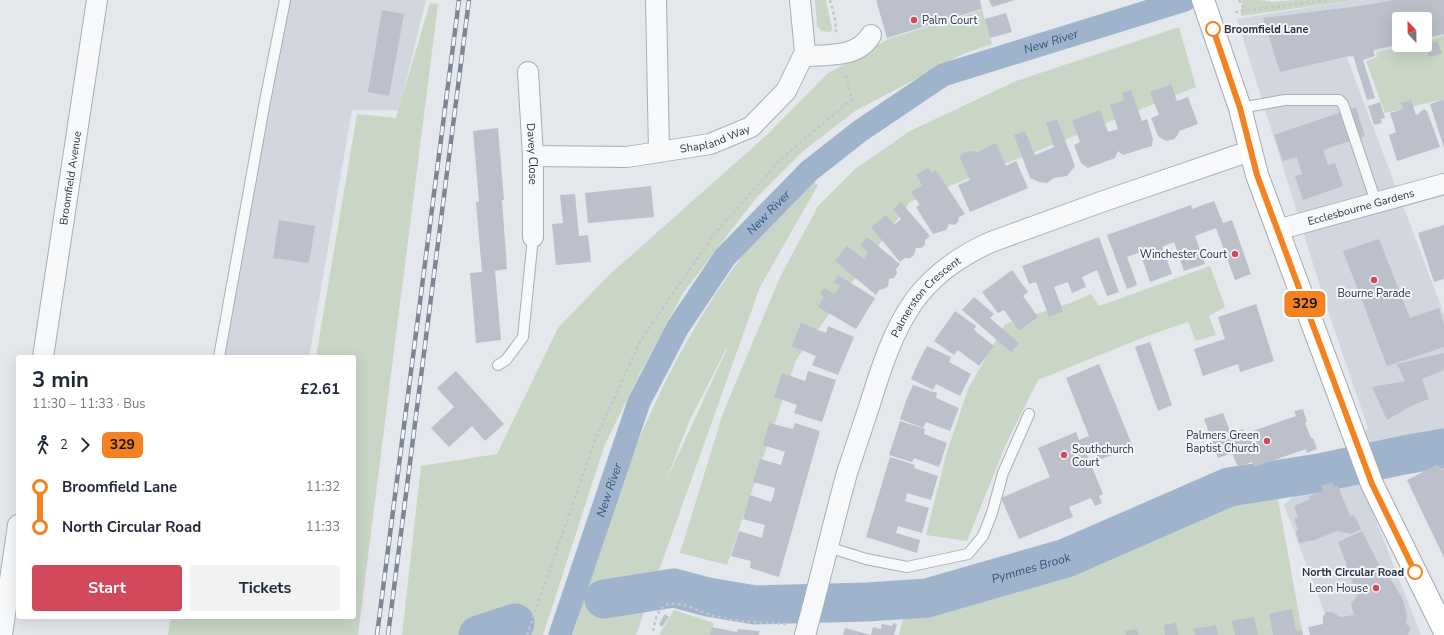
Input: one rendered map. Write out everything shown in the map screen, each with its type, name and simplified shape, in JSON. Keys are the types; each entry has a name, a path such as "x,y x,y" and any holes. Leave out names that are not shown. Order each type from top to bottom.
{"main road":[{"path":"1203,1 1240,108 1257,175 1372,484 1444,630"}],"street":[{"name":"Broomfield Avenue","path":"43,355 97,0"},
{"path":"656,0 659,152"},
{"name":"Shapland Way","path":"533,156 627,157 710,144 751,128 786,91 804,56 805,52 800,0"},
{"path":"804,56 840,55 861,46 868,41 871,35"},
{"name":"Davey Close","path":"528,72 533,156 533,237"},
{"name":"Palmerston Crescent","path":"808,626 847,474 887,352 900,323 914,301 931,282 961,259 991,242 1101,202 1250,151"},
{"name":"Ecclesbourne Gardens","path":"1278,230 1444,184"},
{"path":"2,635 4,593 16,535"}],"lane":[{"path":"219,355 265,101 285,0"},
{"path":"1240,108 1285,100 1339,100 1343,104 1376,202"},
{"path":"498,365 506,360 523,337 533,237"},
{"path":"828,547 866,560 907,567 968,554 983,536 992,513 1003,473 1030,414"}],"path":[{"path":"830,0 835,18 836,36"},
{"path":"1235,12 1328,0"},
{"path":"1240,1 1245,10"},
{"path":"527,635 595,440 641,340 712,237 781,159 852,99 840,55"},
{"path":"653,632 657,616 662,608 670,604 684,605 718,618 808,626"}],"shaded area":[{"path":"285,0 426,0 399,110 352,110 309,355 214,355"},
{"path":"1354,0 1444,0 1444,35 1432,38 1432,12 1392,12 1392,47 1347,58 1444,314 1444,435 1390,446 1356,470 1421,635 1333,635 1284,505 1368,428 1324,299 1237,19"}],"green space":[{"path":"815,0 826,0 832,28 831,32 822,31 817,26"},
{"path":"1242,0 1272,2 1296,0 1354,0 1241,16"},
{"path":"430,3 438,4 358,635 168,635 171,619 356,619 356,355 316,355 357,114 396,118"},
{"path":"982,10 992,44 963,54 855,111 802,152 756,198 683,293 639,375 605,444 543,635 402,635 421,466 497,454 558,328 608,276 769,133 827,74 888,39"},
{"path":"1179,27 1196,87 910,202 796,360 727,565 680,553 723,413 780,277 818,206 855,169 910,131 1016,81"},
{"path":"1444,36 1444,99 1385,113 1366,61 1377,57 1376,52 1392,48 1392,52 1432,52 1432,39"},
{"path":"810,180 818,185 760,287 636,635 573,635 613,505 645,425 663,387 683,349 727,277 780,209","holes":["727,349 666,481 689,422"]},
{"path":"1210,266 1225,307 1209,316 1216,335 1196,341 1188,322 1147,336 1038,380 1006,444 967,541 926,535 946,455 968,389 1005,324 1070,303 1091,294 1099,306"},
{"path":"1276,488 1302,630 1277,635 899,635 905,611 928,609 1068,567 1156,529 1235,492"},
{"path":"674,610 714,623 710,635 659,635"}],"building":[{"name":"Palm Court","path":"876,0 980,0 982,9 887,38"},
{"path":"989,0 1015,0 992,7"},
{"path":"1393,0 1444,0 1444,34 1432,37 1432,12 1392,12 1392,46 1373,50 1375,56 1363,60 1375,98 1367,100 1353,55 1280,72 1263,18 1367,5"},
{"path":"382,10 404,14 389,96 368,92"},
{"path":"1006,13 1012,32 990,38 985,19"},
{"path":"1437,41 1442,53 1429,57 1427,52 1432,52 1432,43"},
{"path":"1171,84 1177,101 1188,97 1198,124 1179,131 1178,135 1174,139 1166,141 1158,136 1151,118 1159,115 1150,92"},
{"path":"1131,90 1142,121 1147,119 1153,139 1152,146 1123,155 1118,151 1115,158 1088,168 1081,163 1074,145 1080,142 1072,120 1100,110 1108,132 1118,129 1110,105 1122,101 1124,99 1122,93"},
{"path":"1444,99 1444,148 1430,104"},
{"path":"1411,100 1416,115 1424,109 1427,111 1440,147 1397,161 1389,135 1396,132 1390,113 1403,109 1401,103"},
{"path":"1380,102 1385,118 1381,119 1382,123 1374,125 1368,106"},
{"path":"1356,107 1365,136 1323,150 1328,165 1335,163 1343,186 1303,200 1295,176 1302,174 1297,157 1283,161 1274,135"},
{"path":"1057,119 1075,166 1067,176 1054,178 1047,183 1039,182 1030,178 1014,135 1025,131 1035,155 1054,147 1046,123"},
{"path":"498,128 504,200 502,200 507,269 495,271 501,340 476,343 470,273 482,272 476,202 479,202 473,131"},
{"path":"996,143 1006,166 1016,161 1028,188 970,212 958,185 970,180 960,158 965,152 977,152"},
{"path":"928,168 932,173 936,170 965,214 959,217 958,222 954,225 949,224 946,230 933,234 916,207 920,205 911,192 922,185 916,175"},
{"path":"651,186 654,217 588,223 585,193"},
{"path":"575,194 579,236 588,235 591,262 556,265 552,224 563,223 560,195"},
{"path":"1214,201 1223,223 1232,220 1251,274 1235,280 1216,228 1195,236 1205,264 1184,271 1174,242 1162,247 1172,274 1150,282 1140,252 1127,257 1137,285 1127,289 1107,235 1191,205 1192,209"},
{"path":"901,202 930,236 925,240 925,245 921,248 916,248 914,255 910,258 905,258 900,262 871,227 886,215 894,225 901,219 893,209"},
{"path":"279,220 315,226 309,263 273,258"},
{"path":"1444,225 1444,279 1434,282 1418,233"},
{"path":"867,237 900,264 896,269 897,273 894,278 889,279 888,286 879,290 876,295 835,261 847,246 864,259 868,252 860,245"},
{"path":"1099,237 1119,292 1107,296 1097,270 1082,277 1086,287 1072,293 1068,282 1054,287 1063,311 1049,317 1036,282 1029,284 1022,266"},
{"name":"Bourne Parade","path":"1379,239 1410,318 1439,308 1444,324 1444,347 1387,366 1343,251"},
{"path":"1012,270 1028,292 1023,296 1038,317 1019,331 1004,310 998,313 982,292"},
{"path":"838,275 875,298 856,329 818,307 824,297 820,294 824,288 835,294 840,286 834,282"},
{"path":"974,297 994,314 990,318 1019,343 1011,352 962,310"},
{"path":"1256,304 1274,361 1240,372 1238,364 1203,376 1194,349 1225,339 1218,317"},
{"path":"955,311 976,326 974,330 994,346 979,366 958,350 954,355 934,341"},
{"path":"801,323 826,333 828,326 854,337 838,375 812,365 816,356 792,346"},
{"path":"1150,342 1172,405 1158,411 1135,347"},
{"path":"927,346 951,357 949,362 971,374 960,396 936,384 933,390 911,379"},
{"path":"1444,353 1444,370 1422,379 1429,399 1413,405 1387,420 1372,387 1405,381 1397,364"},
{"name":"Southchurch Court","path":"1099,364 1133,447 1099,460 1093,446 1085,450 1103,494 1099,496 1102,503 1095,506 1091,498 1069,507 1073,517 1019,539 1001,498 1050,477 1038,448 1076,432 1079,440 1089,436 1066,378"},
{"path":"456,371 504,424 485,441 472,426 449,447 431,428 454,407 437,388"},
{"path":"808,371 836,380 822,422 794,413 797,405 774,397 782,373 805,381"},
{"path":"913,385 937,393 936,398 959,408 950,431 926,422 923,428 900,419"},
{"path":"1303,409 1307,422 1305,423 1317,449 1307,453 1306,449 1254,467 1252,462 1238,467 1232,453 1218,458 1204,419 1223,413 1231,434 1243,429 1244,434 1296,416 1294,411"},
{"path":"900,421 925,429 924,434 947,443 939,467 914,458 912,462 889,455"},
{"path":"769,423 793,429 795,423 820,431 779,577 750,568 751,561 731,556 739,531 762,538 765,525 743,519 750,495 771,502 774,494 775,488 753,482 760,459 781,465 785,452 763,445"},
{"path":"890,457 915,465 914,468 938,476 931,500 907,493 905,501 929,508 922,533 898,526 896,533 920,540 917,553 866,537"},
{"path":"1437,465 1444,469 1444,558 1407,480"},
{"path":"1332,482 1334,487 1338,486 1350,516 1354,515 1361,529 1351,534 1337,531 1316,540 1299,543 1296,532 1298,530 1294,519 1298,517 1294,506 1310,499 1309,496 1323,491 1321,486"},
{"name":"Leon House","path":"1362,531 1384,575 1389,576 1403,600 1407,615 1406,624 1411,627 1408,635 1310,635 1308,627 1323,624 1323,617 1326,612 1332,612 1340,617 1354,615 1351,604 1358,594 1350,577 1347,578 1344,575 1343,570 1347,566 1338,542"},
{"path":"1292,609 1296,631 1302,630 1303,635 1273,635 1269,614"},
{"path":"665,614 669,617 662,627 659,624"},
{"path":"1254,617 1258,635 1235,635 1232,621"},
{"path":"893,623 897,624 894,635 871,635 873,627 881,629 882,624 892,626"},
{"path":"1176,623 1178,635 1165,635 1164,625"},
{"path":"1216,625 1218,635 1195,635 1193,629"},
{"path":"712,627 737,632 738,629 760,631 758,635 710,635"},
{"path":"845,628 871,635 843,635"},
{"path":"1137,629 1138,635 1126,635 1125,631"}],"waterway":[{"name":"New River","path":"560,635 639,402 678,327 725,257 809,171 860,131 943,75 1185,0"},
{"name":"Pymmes Brook","path":"604,599 674,588 708,597 755,605 867,602 927,598 1066,558 1229,487 1319,473 1444,448"},
{"name":"Pymmes Brook","path":"478,635 515,623"}],"railway":[{"path":"377,635 459,0"},
{"path":"388,635 469,0"}],"bus line":[{"name":"329","path":"1213,29 1240,108 1257,175 1351,428 1372,484 1415,572"}],"place":[{"name":"Palm Court","path":"914,20"},
{"name":"Broomfield Lane","path":"1213,29"},
{"name":"Winchester Court","path":"1235,254"},
{"name":"Bourne Parade","path":"1374,280"},
{"name":"Palmers Green Baptist Church","path":"1267,441"},
{"name":"Southchurch Court","path":"1064,455"},
{"name":"North Circular Road","path":"1415,572"},
{"name":"Leon House","path":"1376,588"}]}
